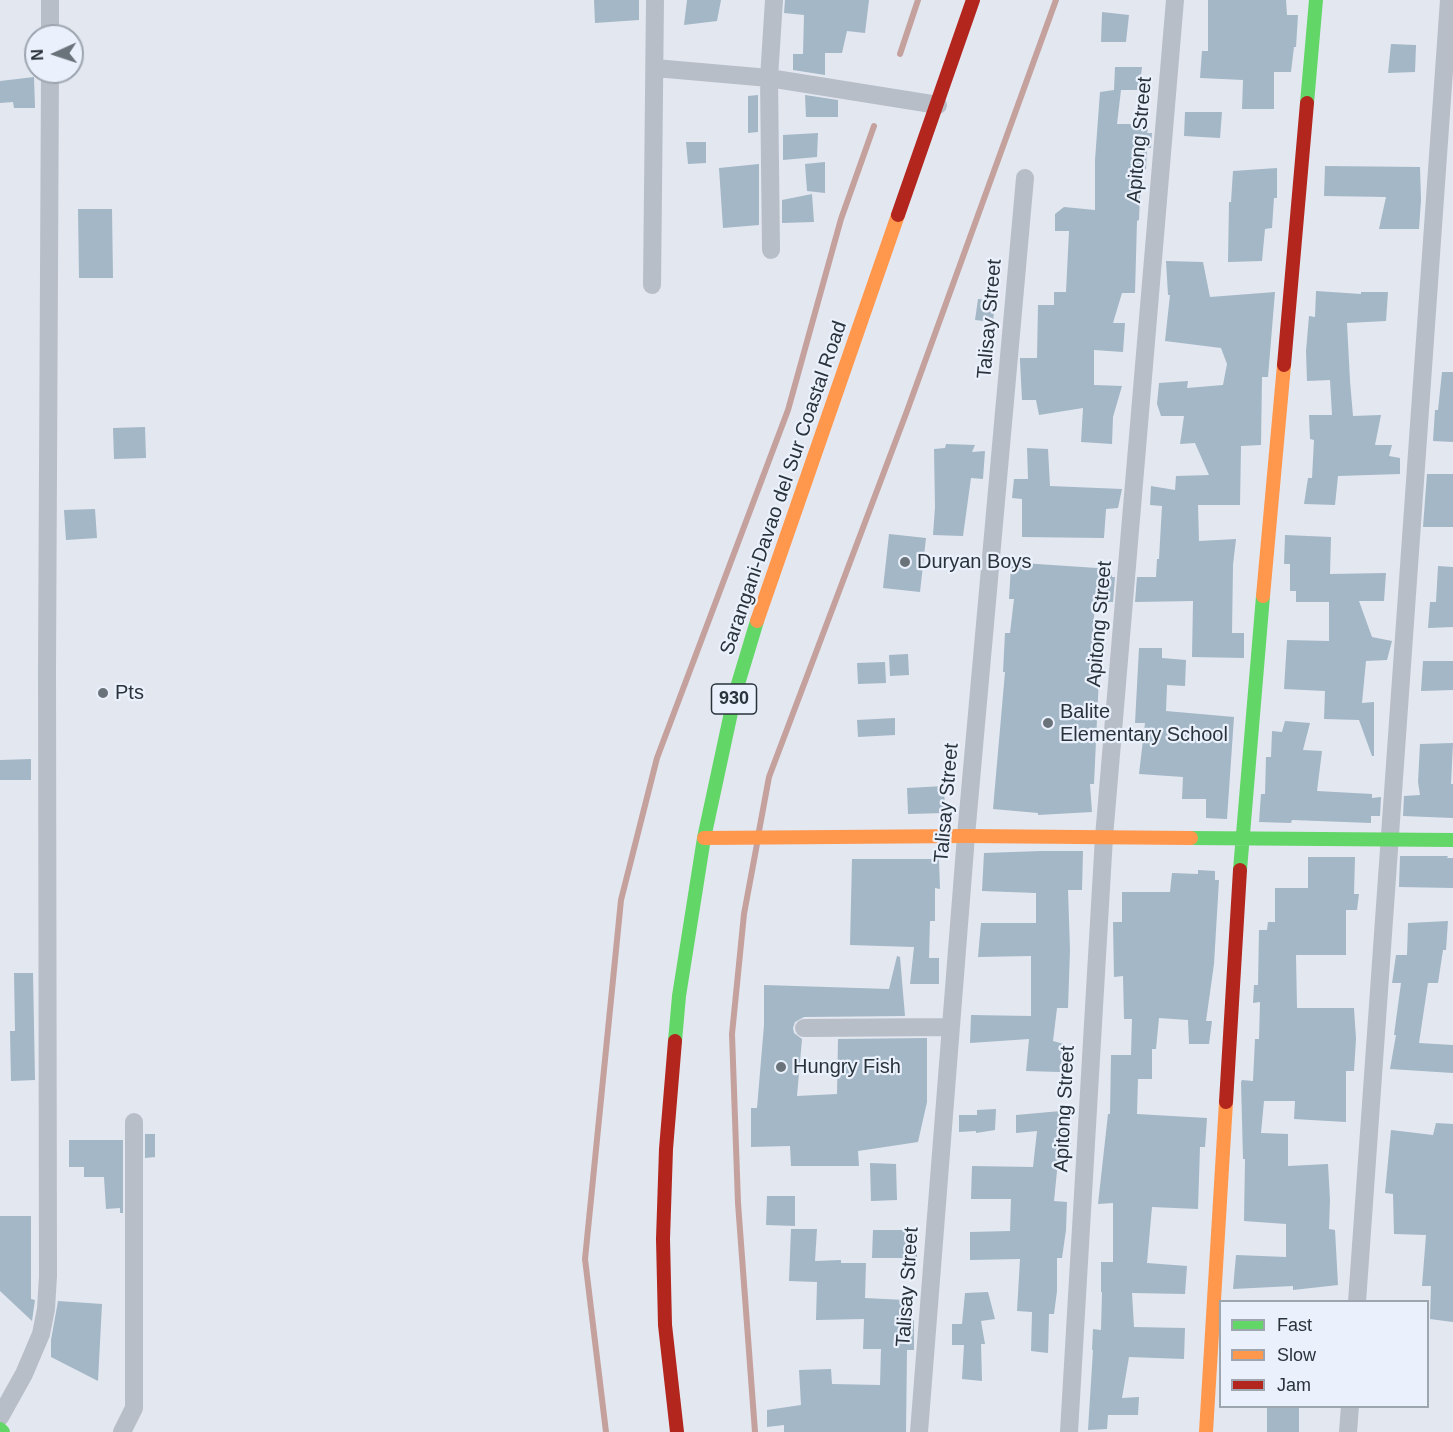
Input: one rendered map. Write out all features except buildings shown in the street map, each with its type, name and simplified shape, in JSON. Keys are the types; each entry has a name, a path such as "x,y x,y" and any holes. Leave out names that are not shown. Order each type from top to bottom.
{"street":[{"path":"50,0 50,24"},
{"path":"652,285 655,0"},
{"path":"771,250 770,78 774,0"},
{"name":"Sarangani-Davao del Sur Coastal Road","path":"678,1432 665,1324 663,1239 666,1149 679,996 704,838 735,694 751,640 938,105 972,0"},
{"name":"Apitong Street","path":"1069,1432 1104,837 1174,0"},
{"path":"1206,1432 1242,838 1316,0"},
{"path":"1357,1300 1449,0"},
{"path":"655,68 770,78 938,105"},
{"path":"0,1417 24,1374 41,1334 46,1309 48,1276 47,668 50,84"},
{"name":"Talisay Street","path":"919,1432 966,836 1025,178"},
{"path":"704,838 966,836 1453,840"},
{"path":"804,1028 951,1028"},
{"path":"122,1432 134,1408 134,1122"},
{"path":"1348,1432 1350,1408"}],"waterway":[{"path":"900,54 918,0"},
{"path":"759,831 769,777 907,411 1056,0"},
{"path":"606,1432 585,1259 621,900 657,758 788,410 841,219 874,126"},
{"path":"755,1432 738,1203 732,1034 744,914 757,844"}],"traffic: fast":[{"path":"1307,103 1316,0"},
{"path":"1240,870 1263,596"},
{"path":"675,1041 679,996 704,838 735,694 757,621"},
{"path":"1191,838 1453,840"},
{"path":"0,1429 3,1432"}],"traffic: slow":[{"path":"757,621 898,215"},
{"path":"1263,596 1284,365"},
{"path":"704,838 966,836 1191,838"},
{"path":"1206,1432 1226,1102"}],"traffic: jam":[{"path":"898,215 973,0"},
{"path":"1284,365 1307,103"},
{"path":"1226,1102 1240,870"},
{"path":"675,1041 666,1149 663,1239 665,1325 677,1432"}],"place":[{"name":"Duryan Boys","path":"905,562"},
{"name":"Pts","path":"103,693"},
{"name":"Balite Elementary School","path":"1048,723"},
{"name":"Hungry Fish","path":"781,1067"}]}
